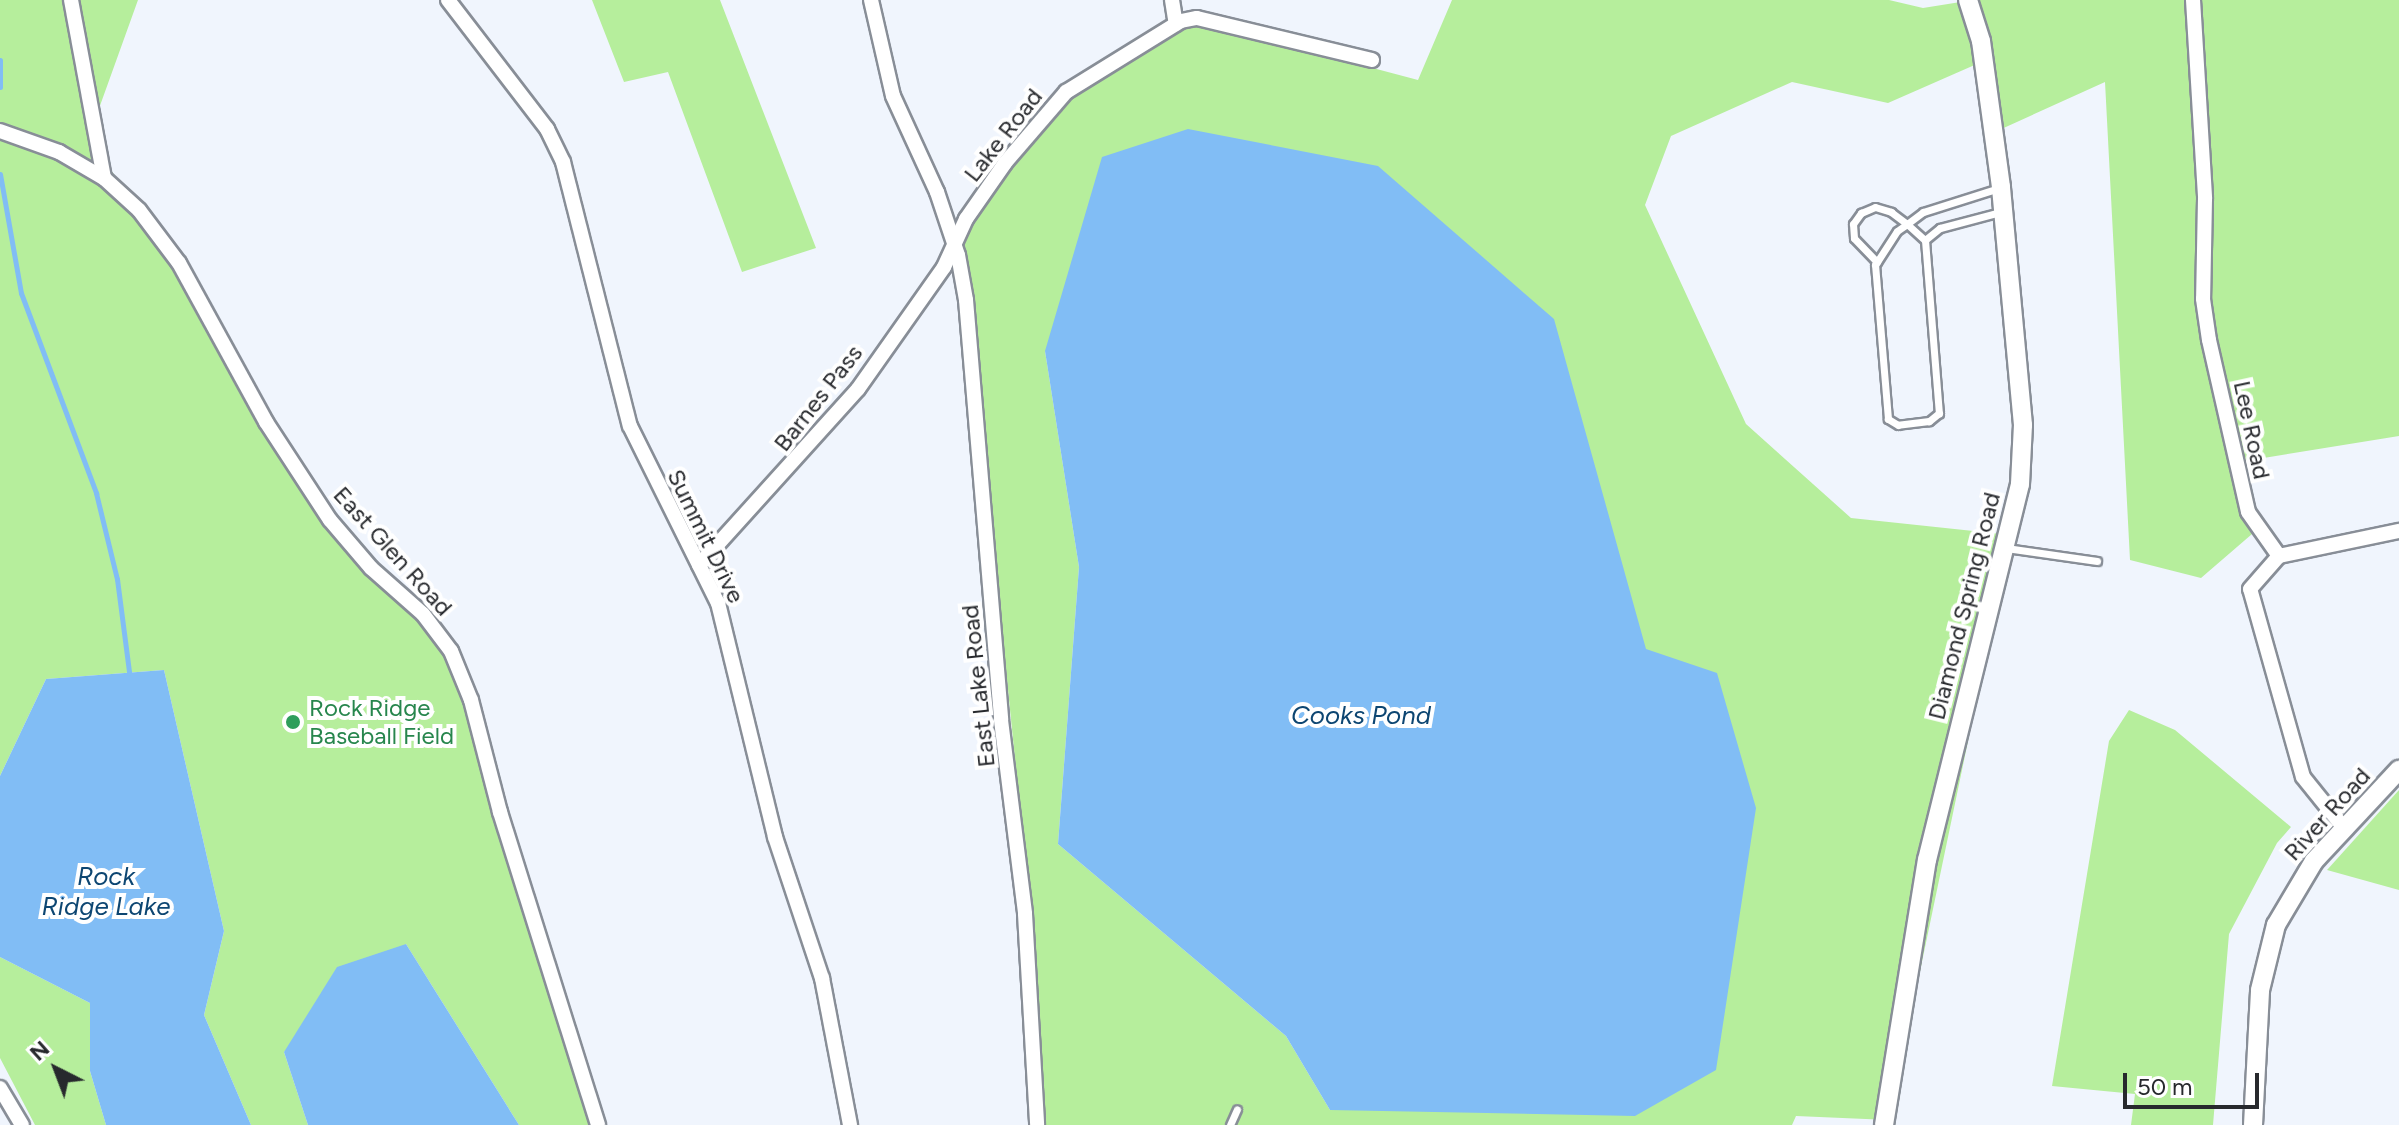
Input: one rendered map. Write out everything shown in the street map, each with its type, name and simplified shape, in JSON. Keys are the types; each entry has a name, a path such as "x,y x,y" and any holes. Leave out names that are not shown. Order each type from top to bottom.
{"street":[{"path":"71,0 104,178"},
{"name":"Summit Drive","path":"448,0 547,129 563,162 630,426 718,603 766,806 822,978 850,1125"},
{"name":"East Lake Road","path":"871,0 893,96 955,244 966,300 999,704 1025,914 1037,1125"},
{"path":"1172,0 1176,24"},
{"name":"Diamond Spring Road","path":"1884,1125 1927,860 2020,484 2023,425 2004,211 1981,41 1968,0"},
{"name":"Lee Road","path":"2193,0 2205,199 2203,299 2209,340 2248,512 2279,556"},
{"name":"Lake Road","path":"955,244 1005,163 1066,92 1176,24 1197,18 1219,21 1300,46 1372,60"},
{"name":"East Glen Road","path":"3,131 59,152 104,178 139,210 179,263 266,422 330,520 371,568 423,614 451,651 471,700 500,812 598,1125"},
{"name":"Barnes Pass","path":"699,565 858,389 955,244"},
{"path":"2344,828 2303,777 2251,604 2250,589 2279,556 2399,531"},
{"name":"River Road","path":"2253,1125 2260,990 2276,925 2301,878 2399,770"},
{"path":"0,1088 22,1125"}],"lane":[{"path":"1877,262 1907,224 1954,200 2001,187"},
{"path":"1875,207 1907,224 1925,240 1939,413 1929,421 1898,425 1888,419 1877,262 1854,238 1853,224 1861,213 1875,207"},
{"path":"1925,240 1940,228 2004,211"},
{"path":"2006,548 2097,561"},
{"path":"1230,1125 1237,1109"}],"green space":[{"path":"0,0 138,0 88,139 208,302 313,495 455,651 607,1125 519,1125 406,944 284,1052 308,1125 251,1125 204,1015 224,931 164,670 46,679 0,776"},
{"path":"592,0 720,0 816,248 742,272 668,72 624,82"},
{"path":"1452,0 1889,0 1923,8 1973,0 2399,0 2399,436 2239,462 2259,528 2201,578 2130,560 2105,82 1997,131 1986,60 1888,103 1792,82 1671,136 1645,205 1746,424 1851,518 2011,535 1889,1120 1796,1116 1792,1125 1045,1125 1025,858 962,234 1057,96 1188,19 1418,80","holes":["1045,351 1646,650 1330,1110 1286,1036 1058,844 1079,567"]},
{"path":"2129,710 2175,730 2291,827 2277,843 2229,934 2213,1125 2131,1125 2135,1094 2052,1086 2109,741"},
{"path":"2399,790 2399,890 2327,870"},
{"path":"0,957 90,1003 90,1071 106,1125 35,1125 0,1058"}],"water":[{"name":"Cooks Pond","path":"1188,129 1378,166 1554,319 1646,649 1717,673 1756,808 1716,1070 1635,1116 1330,1110 1286,1036 1058,844 1079,567 1045,351 1102,157"},
{"name":"Rock Ridge Lake","path":"164,670 224,931 204,1015 251,1125 106,1125 90,1071 90,1003 0,957 0,776 46,679"},
{"path":"406,944 519,1125 308,1125 284,1052 337,967"}],"waterway":[{"path":"0,60 0,87"},
{"path":"0,174 21,293 96,493 117,579 129,672"}],"place":[{"name":"Rock Ridge Baseball Field","path":"293,722"}]}
